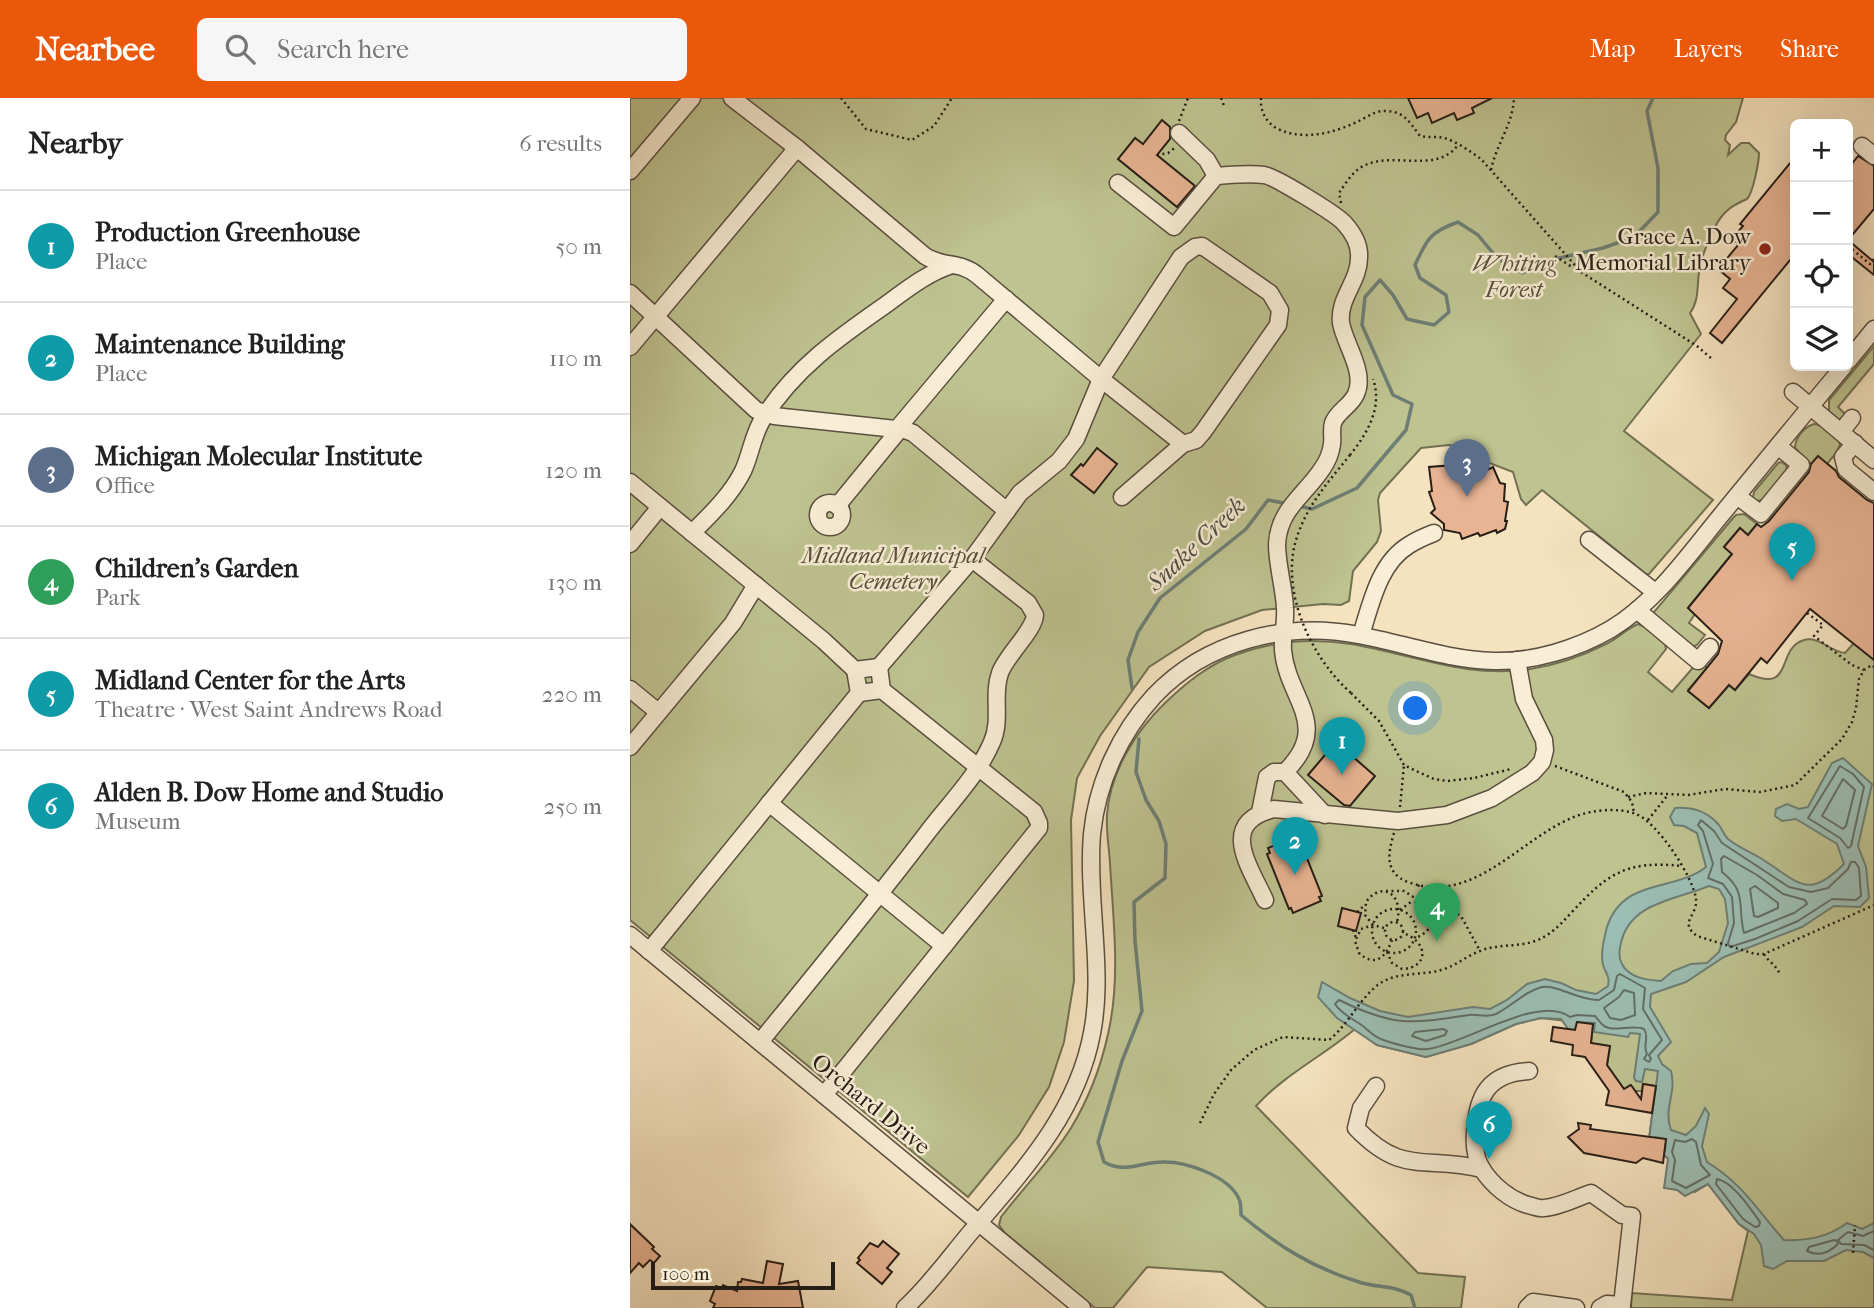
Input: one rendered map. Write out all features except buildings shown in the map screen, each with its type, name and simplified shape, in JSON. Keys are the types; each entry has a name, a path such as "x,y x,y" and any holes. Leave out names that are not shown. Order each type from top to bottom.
{"street":[{"path":"630,171 692,98"},
{"path":"732,98 797,148 925,256 943,264 967,267 1183,444"},
{"path":"1179,133 1198,149 1216,176"},
{"path":"630,346 797,148"},
{"path":"1118,183 1174,227 1216,176 1267,175 1286,184 1345,223 1359,249 1354,278 1343,299 1341,321 1359,377 1358,387 1356,394 1332,424 1332,446 1328,459 1282,517 1277,549 1284,597 1283,650 1286,669 1304,706 1308,723 1306,743 1293,765 1285,772 1273,772 1267,777 1260,812"},
{"path":"855,670 879,667 972,559 1029,484 1059,461 1076,439 1101,379 1181,257 1195,247 1202,246 1270,293 1280,310 1278,325 1196,440 1183,444 1122,497"},
{"path":"917,282 925,273 925,256"},
{"path":"692,533 738,480 766,413 793,379 821,352 917,282 952,265"},
{"path":"630,293 756,410 774,416 899,429 913,433 1007,511"},
{"path":"838,506 1006,299"},
{"path":"1853,355 1874,329"},
{"path":"905,1308 1048,1140 1074,1094 1092,1032 1097,981 1092,836 1102,785 1115,753 1139,714 1176,676 1216,652 1283,631 1331,630 1469,659 1517,660 1552,653 1587,640 1610,629 1637,610 1655,592 1840,371"},
{"path":"1793,392 1867,450"},
{"path":"1841,432 1852,418"},
{"path":"1737,496 1761,514 1801,465 1778,446"},
{"path":"1867,450 1843,457 1846,469 1874,492"},
{"path":"630,482 855,670 859,693"},
{"path":"630,544 660,507"},
{"path":"1361,635 1385,569 1397,554 1409,545 1434,533"},
{"path":"1589,540 1655,592"},
{"path":"760,1042 880,894 989,750 996,731 998,677 1008,656 1032,627 1035,615 1028,603 972,559"},
{"path":"630,747 733,623 755,585"},
{"path":"1637,610 1698,661 1710,647"},
{"path":"1265,900 1243,852 1241,835 1247,821 1260,812 1274,809 1398,821 1447,815 1492,798 1532,773 1542,762 1544,740 1524,699 1517,660"},
{"path":"824,1095 1039,828 1040,822 1034,812 882,690 879,667"},
{"path":"630,689 658,712"},
{"path":"649,951 859,693 882,690"},
{"path":"1285,772 1325,814"},
{"path":"769,803 944,946"},
{"name":"Orchard Drive","path":"630,935 1082,1308"},
{"path":"1529,1071 1512,1072 1494,1081 1482,1095 1476,1116 1474,1146 1482,1168 1515,1201 1543,1209 1591,1193 1622,1214 1632,1216 1622,1307 1607,1304 1600,1308"},
{"path":"1376,1086 1361,1108 1356,1128 1382,1152 1398,1159 1422,1163 1461,1163 1482,1168"},
{"path":"1527,1308 1534,1302 1576,1308"}],"path":[{"path":"841,98 866,129 912,140 934,126 952,98"},
{"path":"1221,98 1225,108"},
{"path":"1261,98 1260,106 1268,121 1274,127 1296,135 1329,133 1374,113 1389,111 1410,120 1420,136 1444,138 1458,145 1481,159 1580,272"},
{"path":"1491,170 1494,155 1513,109 1514,98"},
{"path":"1349,212 1339,202 1339,193 1356,172 1367,164 1396,159 1424,161 1440,158 1447,156 1458,145"},
{"path":"1853,250 1870,264"},
{"path":"1555,256 1697,346 1712,359"},
{"path":"1866,269 1874,259"},
{"path":"1371,376 1376,399 1373,418 1362,441 1315,499 1303,521 1296,539 1293,581 1295,600 1312,646 1340,683 1379,721 1404,765 1398,821 1388,855 1390,868 1399,878 1418,885 1441,888 1489,871 1550,828 1576,816 1604,810 1634,813 1648,820 1686,874 1695,895 1695,906 1688,924 1690,931 1697,936 1764,954 1776,965 1780,975"},
{"path":"1807,613 1823,625 1814,636 1852,665 1864,670"},
{"path":"1628,797 1646,793 1688,796 1725,789 1760,792 1795,785 1842,739 1852,722 1857,688 1864,670 1872,665 1874,667"},
{"path":"1542,762 1619,789 1632,802 1634,813"},
{"path":"1404,765 1434,779 1447,781 1474,778 1518,767"},
{"path":"1648,820 1667,796"},
{"path":"1200,1123 1214,1094 1231,1070 1254,1050 1283,1037 1329,1040 1339,1032 1363,1000 1380,983 1403,974 1440,971 1462,962 1480,950 1532,942 1554,932 1597,885 1619,871 1654,863 1682,866"},
{"path":"1404,891 1407,881"},
{"path":"1418,885 1429,897 1461,916 1480,950"},
{"path":"1357,912 1370,897 1382,892 1393,889 1412,894 1432,915 1431,927 1421,946"},
{"path":"1382,892 1395,897 1400,910 1397,922"},
{"path":"1400,910 1411,902 1424,904"},
{"path":"1365,905 1365,915 1373,925"},
{"path":"1764,954 1874,905"},
{"path":"1377,959 1387,952 1403,951 1415,937 1413,919 1400,910 1381,913 1373,925 1372,938 1377,946 1387,952 1392,963"},
{"path":"1390,922 1397,922 1402,926 1403,933 1399,939 1392,940 1385,936 1384,928 1390,922"},
{"path":"1356,937 1361,929 1373,925 1384,928"},
{"path":"1353,930 1359,953 1370,960 1385,960 1402,969 1415,966 1422,955 1421,946 1415,937 1403,933"},
{"path":"1415,937 1427,932"},
{"path":"1387,952 1392,940"},
{"path":"1853,1253 1855,1225"}],"green space":[{"name":"Midland Municipal Cemetery","path":"630,98 1743,98 1736,122 1725,140 1730,145 1728,155 1741,143 1749,143 1759,153 1757,170 1749,196 1723,215 1704,252 1696,299 1690,313 1701,334 1624,431 1713,500 1649,574 1646,574 1542,490 1526,505 1521,499 1513,472 1484,461 1470,449 1449,445 1421,448 1380,493 1378,500 1381,531 1377,542 1353,571 1349,601 1341,605 1323,604 1262,610 1205,631 1149,667 1100,736 1077,778 1071,820 1074,981 1064,1042 1049,1087 1019,1135 968,1197 630,920"},
{"path":"1874,346 1874,364 1838,407 1845,414 1842,419 1837,419 1829,412 1829,400"},
{"path":"1814,424 1829,431 1840,444 1827,464 1811,464 1795,448 1801,433"},
{"path":"1781,462 1786,465 1787,470 1763,500 1756,501 1754,492"},
{"path":"1744,514 1757,524 1748,535 1740,528 1724,547 1732,554 1688,608 1695,614 1689,623 1705,635 1692,647 1654,616 1654,612 1733,518"},
{"path":"1638,624 1665,643 1666,649 1648,672 1672,692 1702,657 1707,668 1688,690 1709,708 1729,685 1735,690 1749,674 1763,679 1779,674 1795,645 1804,640 1815,640 1845,653 1854,643 1874,660 1874,1308 1631,1308 1632,1293 1732,1300 1748,1231 1739,1224 1708,1184 1695,1192 1665,1151 1666,1139 1649,1139 1656,1086 1643,1084 1642,1091 1635,1091 1630,1085 1624,1089 1607,1065 1610,1046 1591,1043 1593,1024 1541,1018 1516,1024 1471,1044 1426,1057 1377,1045 1355,1029 1279,1085 1256,1106 1418,1273 1465,1277 1461,1308 1267,1308 1222,1272 1147,1267 1113,1308 1095,1308 1005,1233 999,1225 1001,1217 1071,1128 1102,1058 1112,1013 1115,970 1107,827 1109,799 1119,768 1134,740 1165,703 1189,682 1216,664 1249,650 1278,644 1336,642 1462,668 1507,671 1540,667 1578,656 1610,642"}],"water":[{"path":"1843,758 1872,784 1858,846 1866,867 1869,898 1860,907 1834,906 1802,927 1724,957 1686,982 1651,994 1650,1007 1671,1042 1658,1056 1662,1064 1671,1071 1672,1087 1668,1114 1671,1130 1686,1135 1696,1126 1705,1108 1709,1114 1702,1146 1707,1162 1740,1188 1784,1240 1817,1237 1833,1232 1847,1223 1862,1229 1874,1223 1874,1258 1863,1252 1846,1250 1824,1261 1787,1261 1773,1269 1764,1266 1761,1245 1754,1234 1739,1224 1708,1184 1685,1196 1677,1190 1664,1188 1668,1159 1660,1150 1665,1151 1666,1139 1649,1139 1658,1071 1645,1069 1642,1082 1634,1078 1640,1034 1630,1033 1628,1037 1594,1032 1595,1023 1577,1022 1575,1030 1568,1029 1561,1019 1541,1018 1516,1024 1471,1044 1426,1057 1377,1045 1337,1018 1318,997 1322,982 1380,1011 1408,1017 1473,1007 1490,1009 1527,984 1545,979 1596,994 1608,986 1602,951 1607,927 1615,911 1625,900 1637,893 1694,875 1706,867 1697,833 1684,826 1674,825 1670,817 1675,808 1694,809 1705,813 1732,842 1804,884 1822,882 1844,864 1837,844 1796,819 1782,821 1775,816 1776,809 1787,804 1799,809 1808,807 1832,763","holes":["1709,886 1719,889 1725,899 1728,923 1719,952 1707,963 1691,964 1673,971 1661,981 1639,977 1625,969 1620,959 1620,948 1626,929 1634,919 1656,904 1669,899"]}],"waterway":[{"name":"Snake Creek","path":"1299,506 1312,509 1357,488 1406,430 1412,404 1393,395 1362,325 1365,297 1380,280 1393,295 1407,319 1434,325 1449,312 1446,295 1420,278 1415,265 1430,238 1441,229 1458,222 1478,235 1497,258 1522,273 1555,259 1603,248 1634,237 1658,212 1658,168 1647,111 1653,98"},
{"name":"Snake Creek","path":"1132,688 1128,660 1138,632 1160,598 1246,529 1268,500 1288,504"},
{"name":"Snake Creek","path":"1139,739 1136,772 1146,800 1159,821 1166,844 1165,878 1134,902 1142,1011 1122,1061 1098,1142 1104,1162 1119,1167 1172,1162 1205,1171 1234,1191 1240,1201 1241,1215 1282,1246 1311,1263 1342,1276 1405,1292 1411,1295 1415,1308"}],"place":[{"name":"Grace A. Dow Memorial Library","path":"1765,249"},
{"name":"Michigan Molecular Institute","path":"1467,497"},
{"name":"Midland Center for the Arts","path":"1792,581"},
{"name":"Production Greenhouse","path":"1342,775"},
{"name":"Maintenance Building","path":"1295,875"},
{"name":"Children's Garden","path":"1437,941"},
{"name":"Alden B. Dow Home and Studio","path":"1489,1159"}],"park label":[{"name":"Whiting Forest","path":"1514,276"}]}
